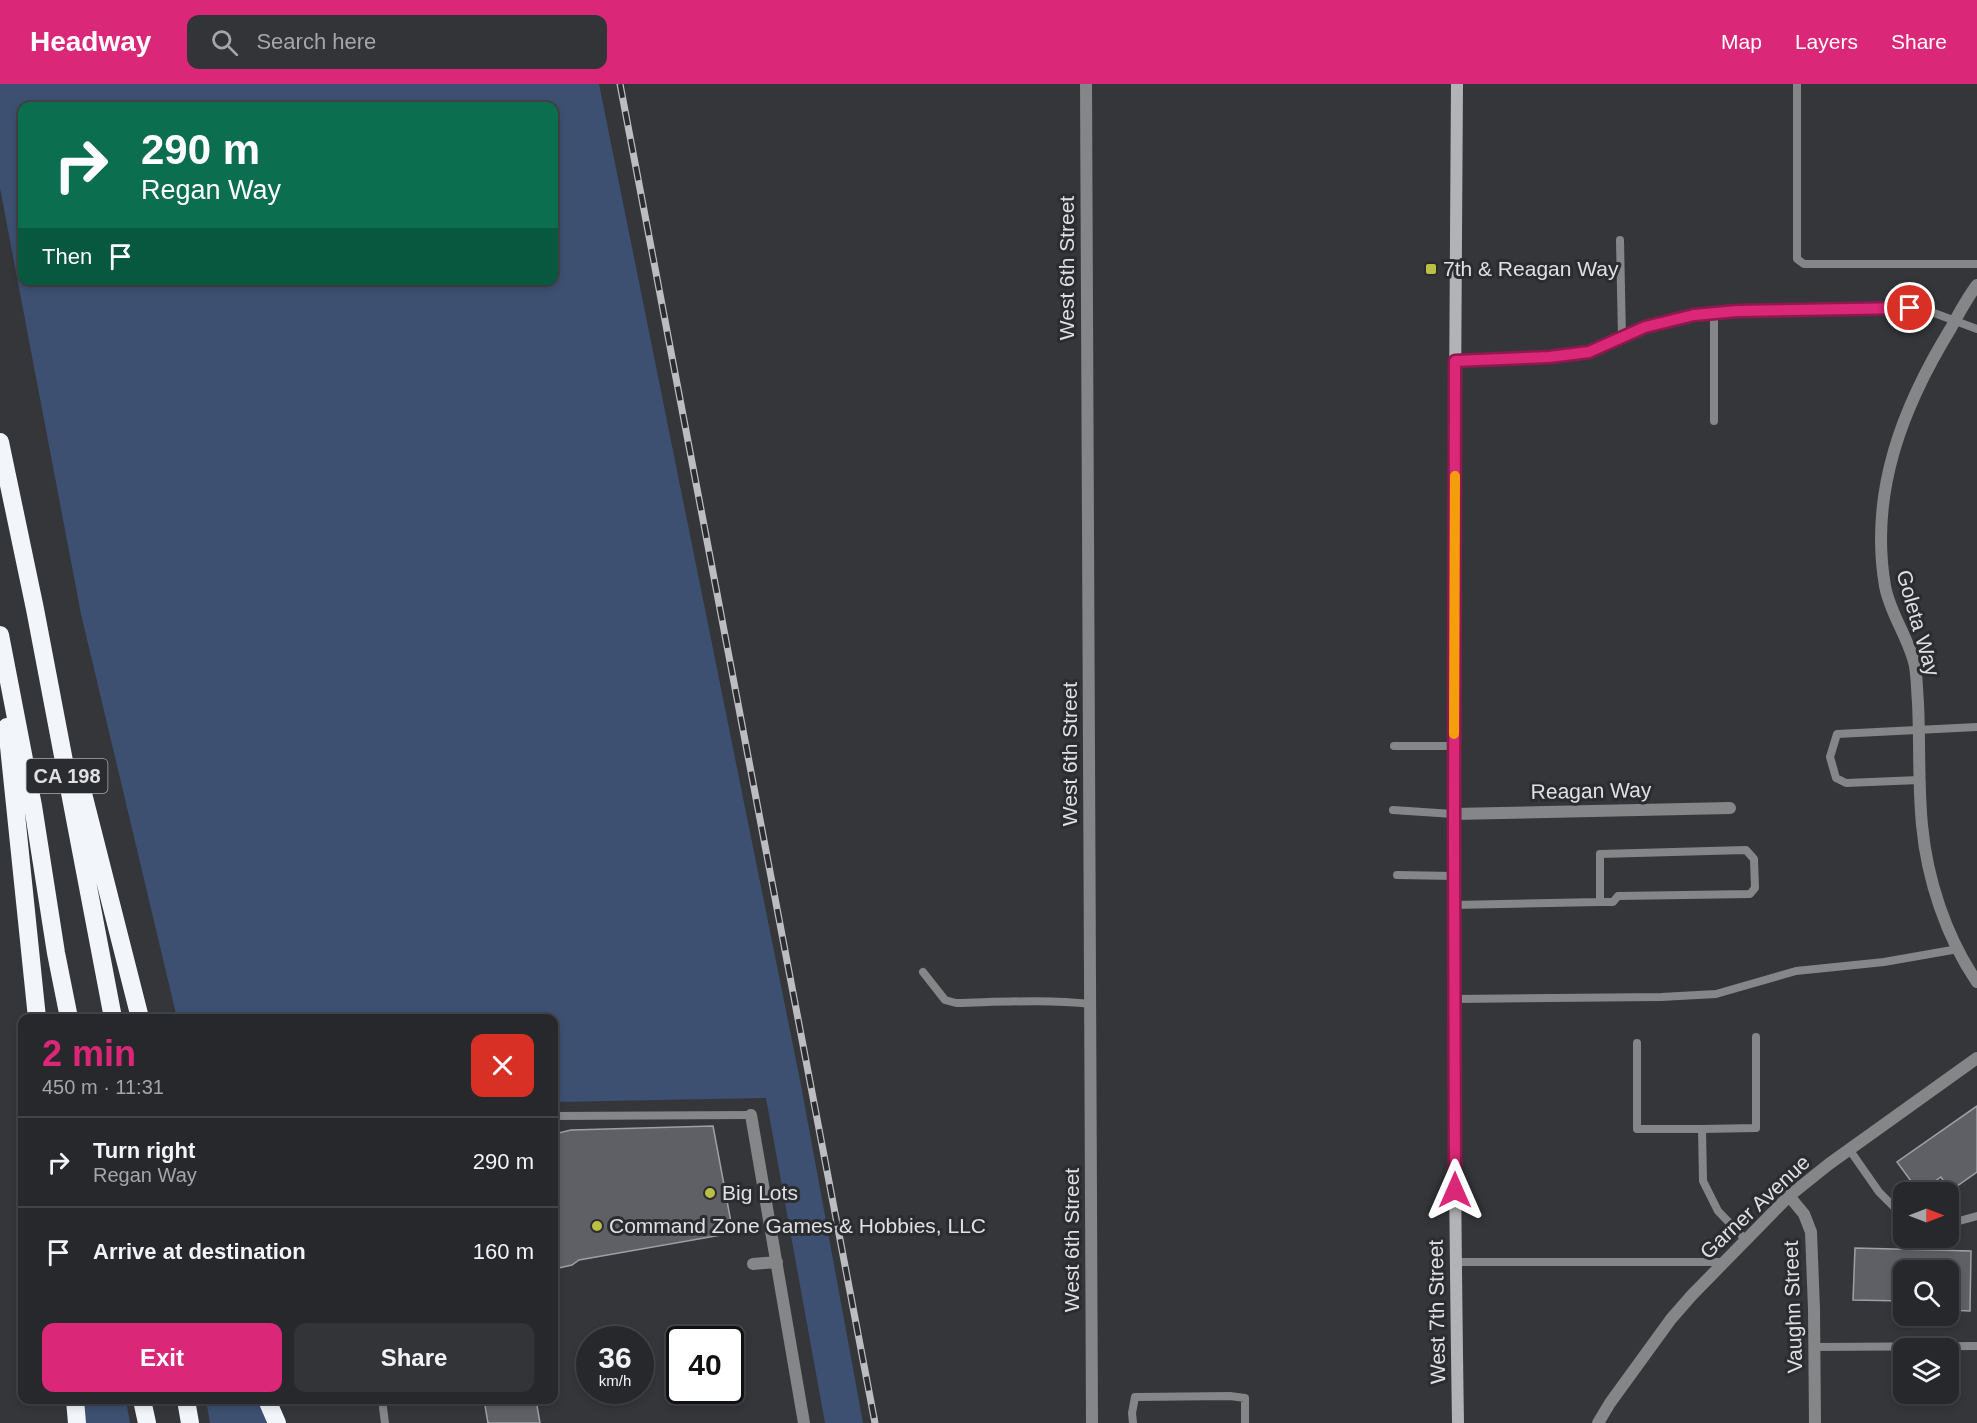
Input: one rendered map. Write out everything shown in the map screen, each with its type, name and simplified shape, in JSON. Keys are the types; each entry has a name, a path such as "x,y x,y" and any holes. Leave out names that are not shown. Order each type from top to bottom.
{"highway":[{"name":"CA 198","path":"0,442 35,609 112,1014"},
{"path":"35,609 139,1014"},
{"name":"CA 198","path":"0,635 33,806 56,953 68,1014"},
{"path":"0,648 38,1014"},
{"path":"75,1404 77,1423"},
{"path":"143,1404 147,1423"},
{"path":"187,1404 190,1423"},
{"path":"269,1404 277,1423"}],"street":[{"name":"West 6th Street","path":"1086,84 1092,1423"},
{"name":"West 7th Street","path":"1457,84 1454,999 1458,1423"},
{"name":"Goleta Way","path":"1977,285 1933,357 1899,436 1887,475 1881,516 1885,589 1915,666 1922,827 1928,865 1936,895 1958,949 1977,982"},
{"name":"Reagan Way","path":"1454,814 1730,808"},
{"name":"Garner Avenue","path":"1598,1423 1671,1319 1789,1196 1849,1149 1977,1058"},
{"path":"751,1114 804,1423"},
{"name":"Vaughn Street","path":"1789,1196 1804,1214 1811,1232 1815,1423"},
{"path":"753,1264 777,1262"}],"lane":[{"path":"1797,84 1797,259 1804,264 1977,264"},
{"path":"1620,240 1622,338"},
{"path":"1455,361 1567,356 1589,352 1645,327 1669,320 1737,311 1910,308 1926,310 1977,329"},
{"path":"1713,313 1713,421"},
{"path":"1919,780 1846,783 1836,778 1830,757 1837,734 1977,727"},
{"path":"1395,746 1454,746"},
{"path":"1393,810 1454,814"},
{"path":"1454,905 1613,902 1618,896 1750,894 1755,888 1754,859 1746,850 1600,854 1600,902"},
{"path":"1397,875 1454,876"},
{"path":"1454,999 1662,997 1716,994 1796,971 1884,962 1958,949"},
{"path":"923,972 945,1000 956,1003 1022,1000 1091,1004"},
{"path":"1637,1043 1637,1129 1756,1128 1756,1037"},
{"path":"558,1116 751,1114"},
{"path":"1702,1129 1703,1181 1718,1211 1746,1240"},
{"path":"1849,1149 1879,1192 1893,1206"},
{"path":"1959,1221 1977,1216"},
{"path":"1455,1262 1724,1262"},
{"path":"1814,1347 1977,1346"},
{"path":"1133,1423 1135,1397 1230,1396 1245,1398 1245,1423"},
{"path":"383,1404 385,1423"}],"shaded area":[{"path":"0,84 599,84 801,1085 863,1423 825,1423 766,1098 558,1102 558,1014 176,1014 81,614 18,285 558,285 558,102 18,102 18,283 0,188"},
{"path":"83,1404 127,1404 130,1423 84,1423"},
{"path":"207,1404 261,1404 269,1423 210,1423"}],"building":[{"path":"1977,1106 1977,1172 1959,1185 1959,1182 1944,1182 1941,1177 1934,1182 1912,1182 1897,1162"},
{"path":"713,1126 733,1233 579,1260 572,1265 558,1268 558,1133 571,1130"},
{"path":"1855,1248 1971,1251 1970,1311 1959,1310 1959,1260 1893,1260 1893,1301 1853,1300"},
{"path":"485,1404 537,1404 540,1423 488,1423"}],"railway":[{"path":"620,84 875,1423"}],"slow traffic":[{"path":"1454,734 1455,476"}],"place":[{"name":"7th & Reagan Way","path":"1431,269"},
{"name":"Big Lots","path":"710,1193"},
{"name":"Command Zone Games & Hobbies, LLC","path":"597,1226"}],"route":[{"path":"1455,1190 1455,361 1567,356 1589,352 1645,327 1694,315 1737,311 1910,308"}]}
